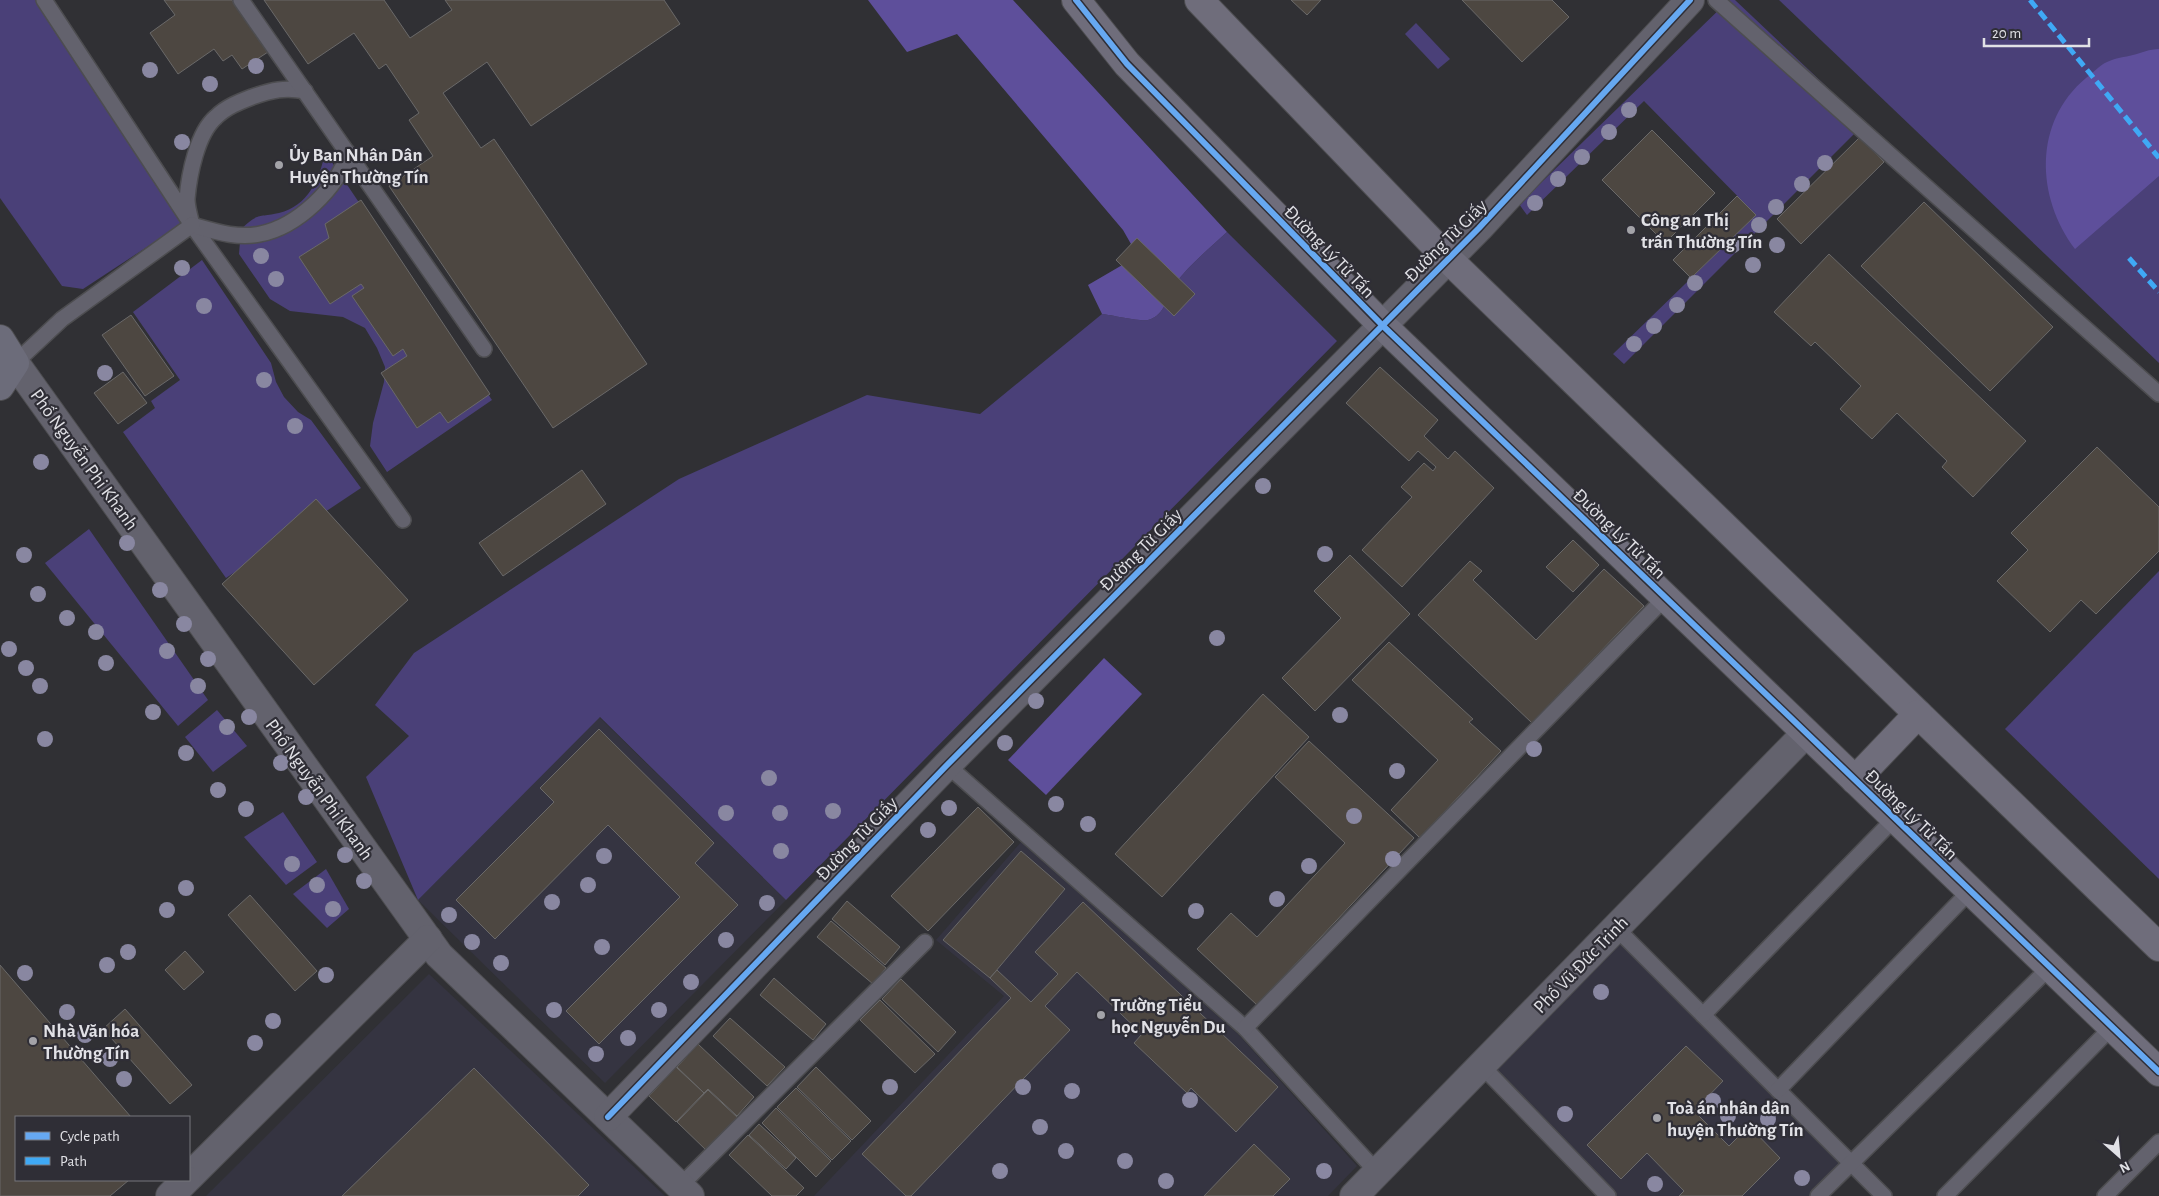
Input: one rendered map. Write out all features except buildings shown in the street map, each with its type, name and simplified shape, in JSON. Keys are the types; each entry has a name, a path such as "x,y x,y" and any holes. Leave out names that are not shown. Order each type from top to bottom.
{"main road":[{"name":"Phố Nguyễn Phi Khanh","path":"0,339 16,363"},
{"path":"0,386 16,363"}],"street":[{"path":"1199,0 1448,259 2159,947"},
{"name":"Đường Từ Giấy","path":"608,1117 948,765 1448,259 1690,0"},
{"name":"Đường Lý Tử Tấn","path":"1084,3 1127,64 1382,325 2159,1072"},
{"name":"Phố Nguyễn Phi Khanh","path":"16,363 439,955 684,1192"},
{"path":"1855,780 1918,714"},
{"name":"Phố Vũ Đức Trinh","path":"1354,1196 1806,733"},
{"path":"190,1177 428,939"},
{"path":"170,1196 186,1181"}],"lane":[{"path":"44,0 192,225 403,520"},
{"path":"241,0 484,349"},
{"path":"1716,0 2159,394"},
{"path":"192,225 187,201 190,179 198,144 214,118 236,103 260,94 286,88 305,91"},
{"path":"192,225 230,236 260,235 290,223 326,190 344,168 348,153"},
{"path":"16,363 62,319 192,225"},
{"path":"1245,1028 1665,598"},
{"path":"948,765 1245,1028 1378,1172"},
{"path":"1703,1015 1895,818"},
{"path":"1778,1090 1970,891"},
{"path":"1615,927 1884,1196"},
{"path":"684,1192 925,942"},
{"path":"1818,1196 2050,967"},
{"path":"1945,1196 2112,1027"},
{"path":"1481,1065 1608,1196"},
{"path":"2104,1196 2159,1142"}],"shaded area":[{"path":"0,0 38,0 182,224 83,289 62,286 0,198"},
{"path":"868,0 1013,0 1227,232 1175,284 1159,314 1154,318 1144,320 1102,314 1088,285 1124,264 1131,244 1123,230 957,34 907,52"},
{"path":"1729,0 1735,0 1865,123 1624,364 1613,354 1756,215 1644,101 1527,215 1519,204"},
{"path":"1779,0 2159,0 2159,363"},
{"path":"1416,23 1450,59 1438,69 1405,34"},
{"path":"2159,49 2159,176 2075,249 2062,229 2053,207 2047,184 2046,160 2049,138 2056,116 2069,96 2104,63"},
{"path":"325,152 492,400 387,472 370,446 373,423 384,382 385,367 377,348 365,328 343,317 290,311 270,299 239,254 241,229 255,218 289,209 305,198 320,172"},
{"path":"1227,232 1337,341 786,900 600,717 418,900 366,777 409,736 375,705 414,653 679,479 867,395 980,414 1102,314 1139,320 1154,318 1162,310 1175,284"},
{"path":"202,260 271,363 276,382 284,397 298,412 311,420 361,488 226,578 123,432 155,408 151,401 180,380 133,312"},
{"path":"89,529 208,700 178,726 45,563"},
{"path":"2159,571 2159,879 2005,729"},
{"path":"1104,658 1142,694 1046,795 1008,760"},
{"path":"217,710 247,746 213,772 185,737"},
{"path":"599,717 786,900 605,1083 418,900"},
{"path":"283,812 317,862 286,885 244,837"},
{"name":"Trường Tiểu học Nguyễn Du","path":"1021,842 1238,1034 1357,1166 1328,1196 814,1196 1004,996 936,940"},
{"path":"326,869 349,909 327,928 293,894"},
{"path":"1615,927 1851,1162 1818,1196 1608,1196 1481,1065"},
{"path":"429,974 665,1196 206,1196"}],"marked path":[{"path":"2030,0 2159,158"},
{"path":"2129,258 2159,292"}],"cycle path":[{"path":"1076,0 1127,64 1382,325 2159,1072"},
{"path":"608,1117 947,765 1479,228 1690,0"}],"place":[{"name":"Ủy Ban Nhân Dân Huyện Thường Tín","path":"279,165"},
{"name":"Công an Thị trấn Thường Tín","path":"1631,230"},
{"name":"Trường Tiểu học Nguyễn Du","path":"1101,1015"},
{"name":"Nhà Văn hóa Thường Tín","path":"33,1041"},
{"name":"Toà án nhân dân huyện Thường Tín","path":"1657,1118"}]}
